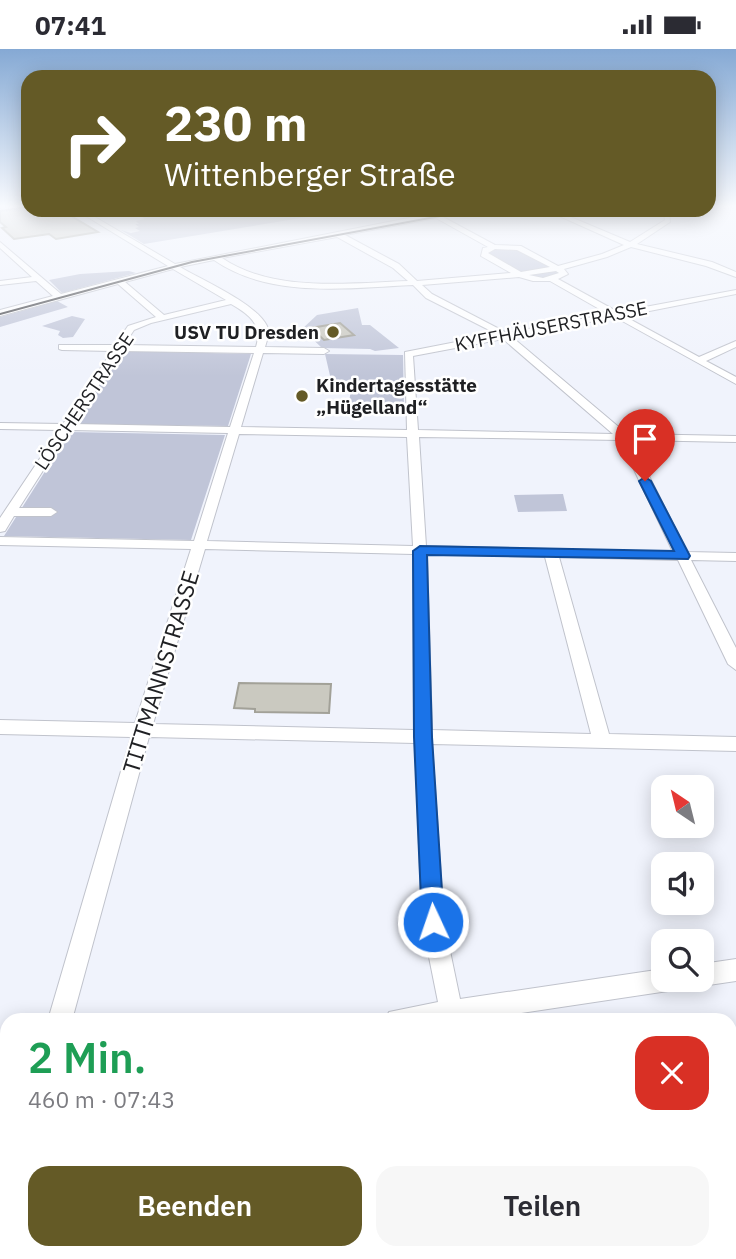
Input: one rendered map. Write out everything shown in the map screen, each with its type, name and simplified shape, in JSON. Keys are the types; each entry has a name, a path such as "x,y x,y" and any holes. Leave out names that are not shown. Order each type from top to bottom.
{"street":[{"path":"21,262 69,305"},
{"path":"172,262 234,301"},
{"path":"0,313 188,262"},
{"path":"224,262 243,275 259,279 340,284 416,284 518,274 575,262"},
{"path":"390,262 429,296 503,334 622,436 736,664"},
{"path":"499,262 518,274 538,280 552,279 564,274 547,262"},
{"path":"703,262 736,275"},
{"path":"0,283 38,278"},
{"path":"552,279 736,381"},
{"path":"119,281 161,317"},
{"name":"KYFFHÄUSERSTRASSE","path":"412,434 408,354 736,292"},
{"name":"LÖSCHERSTRASSE","path":"0,528 131,328 161,317 234,301"},
{"name":"TITTMANNSTRASSE","path":"62,1013 142,730 264,336 262,325 249,311 234,301"},
{"path":"698,361 736,344"},
{"path":"62,348 324,351"},
{"path":"0,426 736,439"},
{"path":"412,434 420,551 423,737 433,922 451,1013"},
{"path":"11,512 51,512"},
{"path":"0,541 736,557"},
{"path":"551,553 602,741"},
{"path":"0,727 736,744"},
{"path":"714,973 736,970"},
{"path":"470,1013 651,983"}],"shaded area":[{"path":"504,262 542,262 558,271 559,275 539,277"},
{"path":"129,271 136,273 62,293 49,280 80,274"},
{"path":"57,301 68,307 0,327 0,317"},
{"path":"358,308 362,325 370,325 399,348 375,351 322,348 302,329 317,315"},
{"path":"72,316 85,319 73,337 63,338 58,335 60,331 42,326"},
{"path":"122,351 251,354 228,426 75,424"},
{"path":"325,354 403,355 404,410 348,409 352,383 331,380"},
{"path":"70,432 225,435 191,540 4,536"},
{"path":"563,494 567,511 518,512 514,495"}],"building":[{"name":"USV TU Dresden","path":"340,323 354,335 324,340 311,328"},
{"path":"239,683 331,684 329,713 255,712 255,709 234,708"}],"tram line":[{"path":"0,314 190,262"}],"place":[{"name":"USV TU Dresden","path":"333,332"},
{"name":"Kindertagesstätte „Hügelland“","path":"302,396"}],"route":[{"path":"433,922 423,737 420,551 684,556 645,481"}]}
